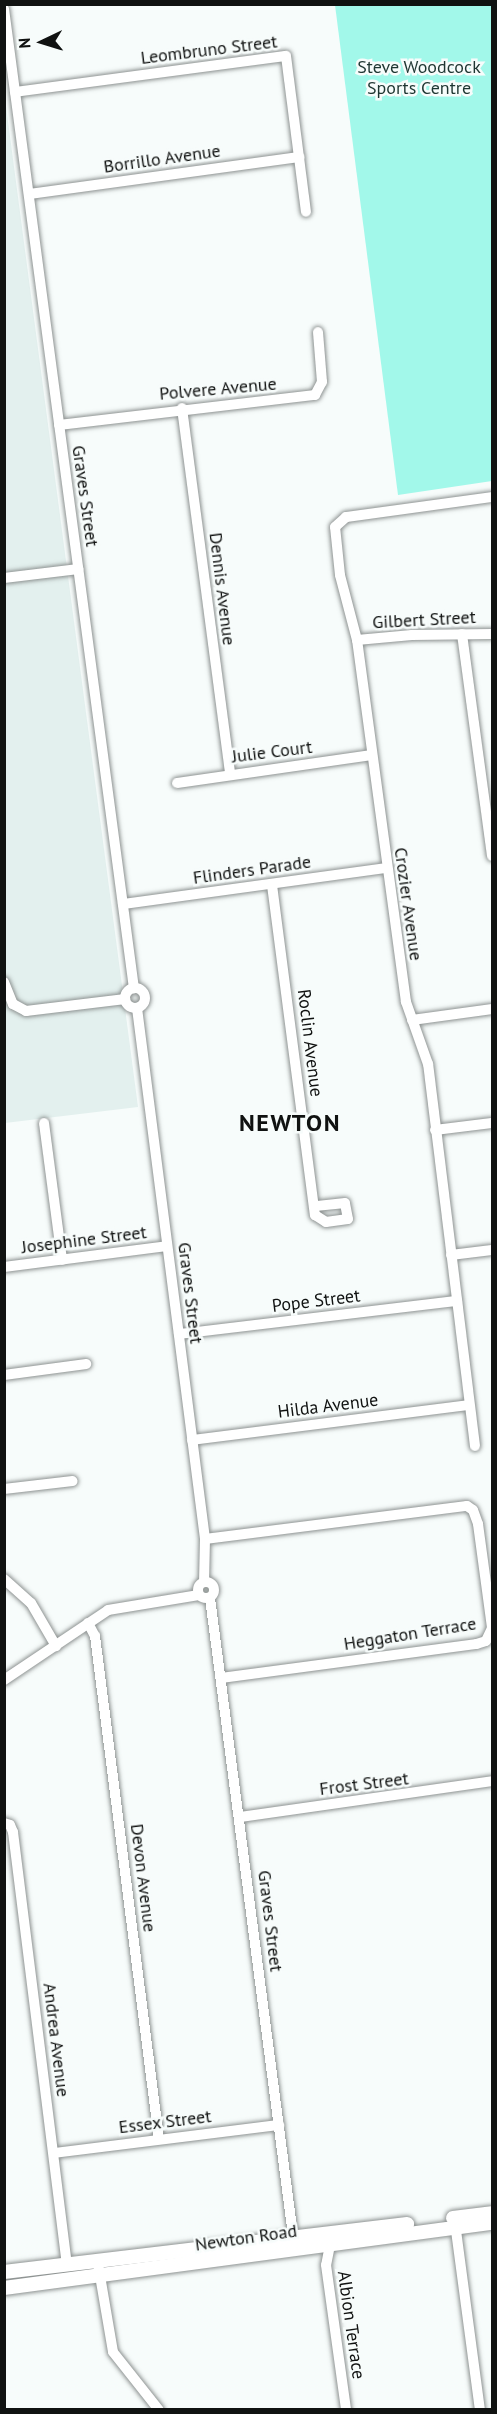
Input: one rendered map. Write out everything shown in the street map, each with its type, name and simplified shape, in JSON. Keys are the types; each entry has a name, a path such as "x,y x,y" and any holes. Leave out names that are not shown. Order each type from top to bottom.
{"main road":[{"name":"Newton Road","path":"294,2244 330,2245 455,2223 492,2213"},
{"name":"Newton Road","path":"4,2288 99,2270 294,2244 455,2223 492,2223"},
{"name":"Newton Road","path":"4,2272 67,2266 99,2270"}],"street":[{"name":"Graves Street","path":"4,9 134,988"},
{"name":"Leombruno Street","path":"15,92 286,56 306,212"},
{"name":"Borrillo Avenue","path":"29,194 299,157"},
{"name":"Polvere Avenue","path":"59,424 182,408 315,395 322,382 318,332"},
{"name":"Dennis Avenue","path":"182,408 230,774"},
{"name":"Crozier Avenue","path":"475,1446 428,1064 405,1002 357,640 340,575 335,535 338,521 492,497"},
{"path":"4,578 78,568"},
{"path":"462,634 492,856"},
{"name":"Gilbert Street","path":"357,640 492,634"},
{"name":"Julie Court","path":"177,783 372,755"},
{"name":"Flinders Parade","path":"123,904 386,868"},
{"name":"Roclin Avenue","path":"272,885 315,1206"},
{"path":"4,982 8,997 26,1011 125,999 134,988 145,995 143,1005 137,1008 130,1007 125,999"},
{"name":"Graves Street","path":"137,1008 205,1539 204,1582 214,1587 210,1598 294,2244"},
{"path":"412,1020 492,1009"},
{"path":"44,1123 62,1260"},
{"path":"435,1130 492,1123"},
{"name":"Josephine Street","path":"4,1267 167,1246"},
{"path":"451,1255 492,1250"},
{"name":"Pope Street","path":"178,1334 457,1300"},
{"path":"4,1375 86,1364"},
{"name":"Hilda Avenue","path":"192,1440 469,1405"},
{"path":"4,1489 73,1481"},
{"name":"Heggaton Terrace","path":"205,1539 467,1506 476,1515 478,1524 492,1628 486,1641 476,1644 222,1677"},
{"path":"4,1579 31,1603 56,1646"},
{"path":"199,1595 198,1587 204,1582"},
{"path":"4,1680 88,1623 116,1608 199,1595 210,1598"},
{"name":"Devon Avenue","path":"88,1623 95,1636 159,2139"},
{"name":"Frost Street","path":"240,1817 492,1781"},
{"name":"Andrea Avenue","path":"4,1823 10,1825 13,1832 67,2266"},
{"name":"Essex Street","path":"54,2153 279,2125"},
{"path":"455,2223 480,2409"},
{"name":"Albion Terrace","path":"330,2245 326,2265 346,2409"},
{"path":"99,2270 113,2352 159,2409"}],"shaded area":[{"path":"4,91 138,1107 5,1123 4,1123"}],"green space":[{"name":"Steve Woodcock Sports Centre","path":"335,5 492,5 492,481 398,495"}],"district":[{"name":"NEWTON","path":"290,1123"}]}
